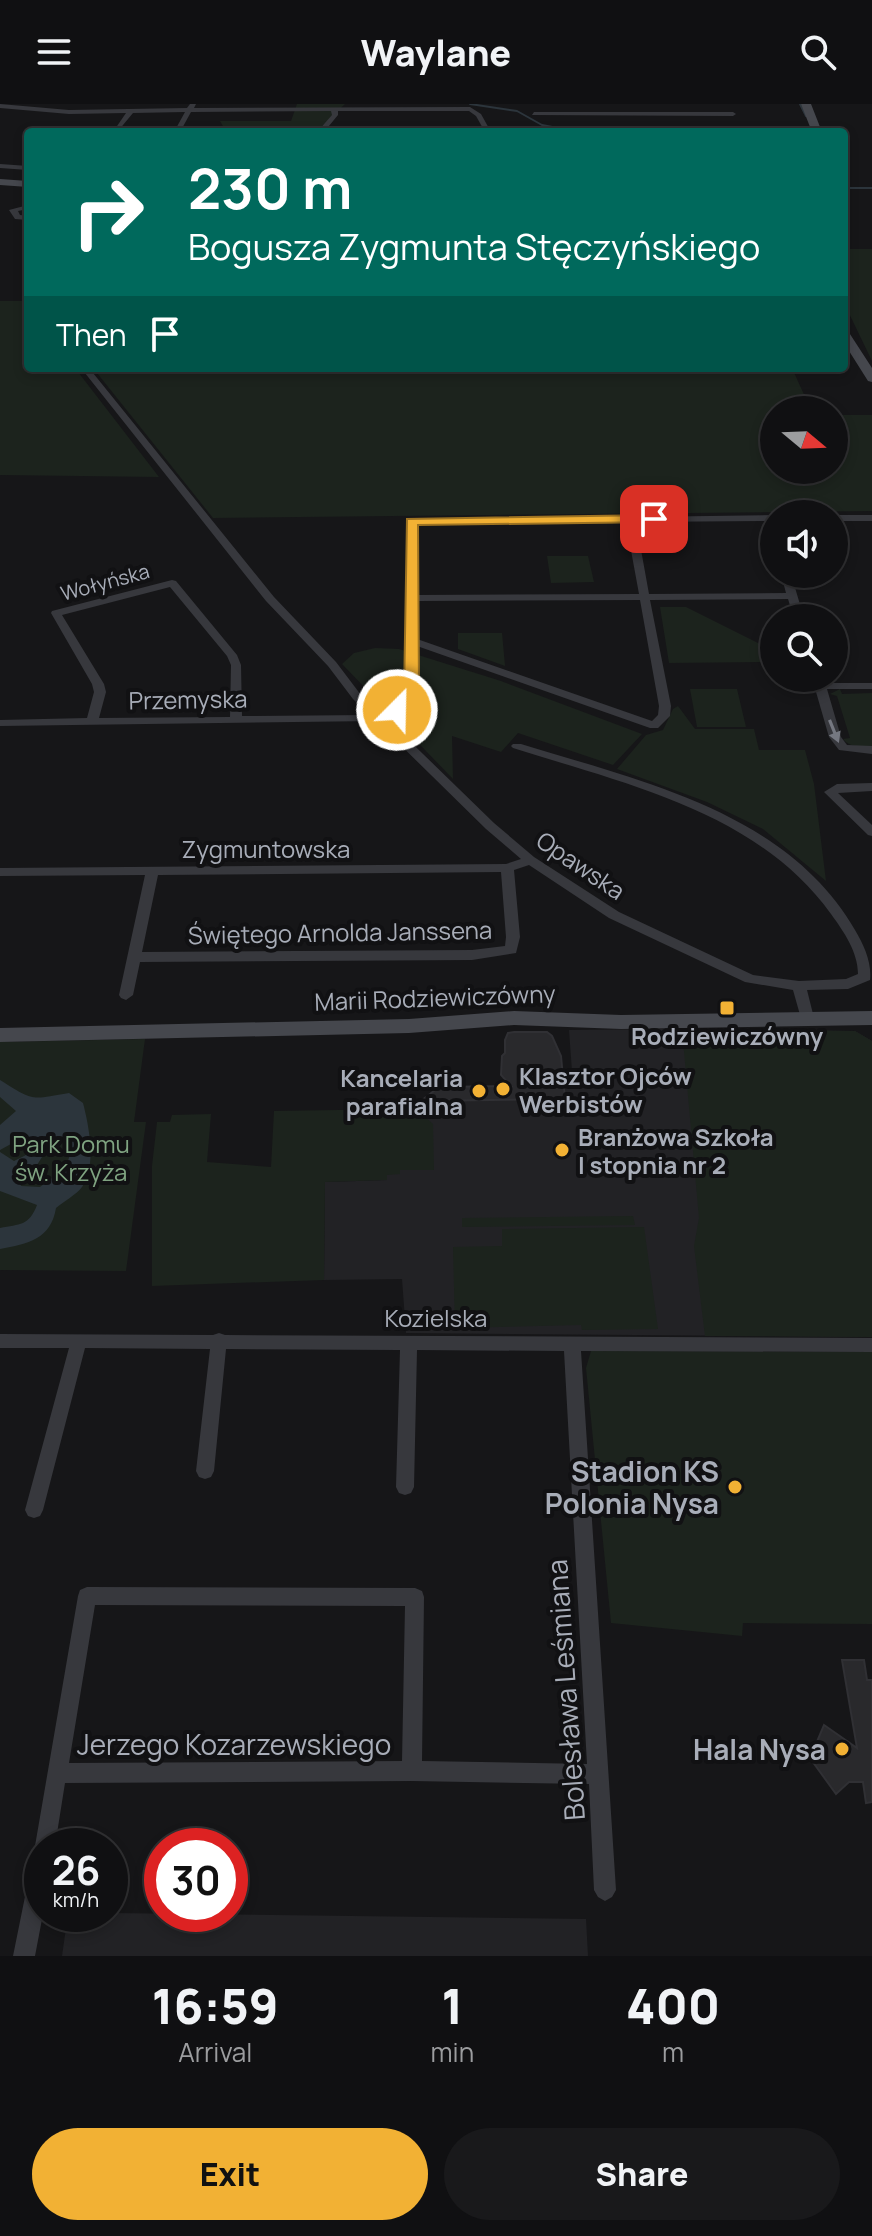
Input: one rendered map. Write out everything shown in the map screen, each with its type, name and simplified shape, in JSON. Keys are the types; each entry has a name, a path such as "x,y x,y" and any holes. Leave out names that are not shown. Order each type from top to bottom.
{"street":[{"path":"806,104 815,128"},
{"path":"731,105 735,128"},
{"path":"0,106 25,106 51,111 191,107 470,109 479,115 486,128"},
{"path":"179,128 191,107"},
{"path":"324,128 335,115 334,110"},
{"path":"119,128 131,111"},
{"path":"534,114 733,114"},
{"path":"0,166 24,168"},
{"path":"0,182 24,184"},
{"path":"24,208 13,210 24,218"},
{"path":"848,340 872,378"},
{"name":"Opawska","path":"88,372 270,599 377,718 530,860 614,915 750,979 799,986 857,982 865,977 867,968 842,918 819,888 752,835 710,813 517,746"},
{"path":"377,718 404,706 412,695 411,522 760,518"},
{"path":"848,518 872,518"},
{"path":"412,641 654,726 664,716 665,706 630,519"},
{"name":"Wołyńska","path":"92,722 100,692 98,684 56,613 172,583 232,655 236,665 236,721"},
{"path":"790,588 795,604"},
{"path":"412,598 793,596"},
{"path":"848,685 872,686"},
{"path":"822,692 835,737 843,748 872,750"},
{"name":"Przemyska","path":"0,723 377,718"},
{"path":"872,787 831,789 832,796 872,832"},
{"name":"Zygmuntowska","path":"0,872 507,868 530,860"},
{"name":"Świętego Arnolda Janssena","path":"134,957 472,955 511,950 513,937 507,868"},
{"path":"126,995 152,871"},
{"path":"799,986 807,1018"},
{"name":"Marii Rodziewiczówny","path":"0,1035 409,1026 514,1018 621,1022 872,1018"},
{"path":"205,1471 219,1340"},
{"name":"Kozielska","path":"0,1341 872,1345"},
{"path":"34,1510 79,1341"},
{"path":"405,1487 409,1342"},
{"name":"Bolesława Leśmiana","path":"572,1342 605,1890"},
{"name":"Jerzego Kozarzewskiego","path":"48,1828 87,1596 415,1597 412,1771"},
{"name":"Jerzego Kozarzewskiego","path":"57,1773 412,1771 599,1774"},
{"path":"24,1956 29,1932"}],"shaded area":[{"path":"569,1030 855,1031 872,1041 872,1337 406,1333 402,1279 324,1280 325,1182 386,1180 387,1174 400,1174 398,1101 565,1099 564,1085 573,1085"},
{"path":"0,1080 32,1097 69,1093 83,1103 90,1158 87,1179 77,1193 56,1208 49,1227 29,1242 0,1249 0,1228 27,1220 37,1205 0,1191 0,1152 14,1161 26,1155 30,1146 26,1140 20,1139 0,1150 0,1125 16,1111 0,1097","holes":["70,1137 68,1162 54,1176 40,1187 21,1186 17,1172 37,1165 54,1138"]},
{"path":"128,1913 144,1913 144,1932 248,1932 248,1915 586,1919 588,1956 62,1956 65,1932 128,1932"}],"green space":[{"path":"297,104 345,104 322,126 224,128 220,121 291,121"},
{"path":"848,249 872,249 872,361 848,311"},
{"path":"0,301 23,301 24,372 78,372 159,477 0,475"},
{"path":"96,372 794,372 805,396 760,396 760,484 848,484 848,415 872,415 872,511 848,511 848,500 760,500 760,512 213,518"},
{"path":"547,556 588,556 594,582 551,583"},
{"path":"660,607 686,607 760,644 760,662 669,663"},
{"path":"458,633 502,633 505,666 458,649"},
{"path":"375,648 399,649 501,681 642,734 613,765 518,733 501,752 452,736 453,779 342,664 354,653"},
{"path":"690,689 737,689 746,727 697,727"},
{"path":"872,693 872,746 852,745 843,739 850,738 837,696 830,694"},
{"path":"678,706 695,729 754,729 759,750 805,750 814,784 826,881 763,829 707,802 617,769 646,735 663,730 673,709"},
{"path":"682,1029 855,1031 872,1041 872,1337 705,1336 694,1246 699,1218"},
{"name":"Park Domu św. Krzyża","path":"145,1039 134,1122 146,1122 126,1271 0,1270 0,1042"},
{"path":"401,1109 421,1113 433,1124 434,1170 400,1170 400,1174 387,1175 387,1180 325,1182 324,1280 152,1286 152,1166 157,1122 170,1122 172,1115 211,1114 207,1162 271,1167 274,1111"},
{"path":"633,1216 635,1225 462,1227 462,1218"},
{"path":"644,1227 658,1329 582,1330 581,1325 455,1328 453,1247 502,1246 502,1229"},
{"name":"Stadion KS Polonia Nysa","path":"591,1351 872,1352 872,1624 743,1623 742,1636 611,1623 586,1368"}],"building":[{"path":"547,1032 552,1036 561,1056 565,1099 421,1101 439,1087 511,1086 501,1075 502,1056 508,1033"},
{"name":"Hala Nysa","path":"842,1660 864,1660 867,1680 872,1680 872,1802 866,1803 863,1782 849,1782 836,1794 810,1758 824,1725 857,1748"}],"waterway":[{"path":"470,104 517,111 542,125 557,128"},
{"path":"800,104 806,116"},
{"path":"848,188 872,188"}],"place":[{"name":"Rodziewiczówny","path":"727,1008"},
{"name":"Klasztor Ojców Werbistów","path":"503,1089"},
{"name":"Kancelaria parafialna","path":"479,1091"},
{"name":"Branżowa Szkoła I stopnia nr 2","path":"562,1150"},
{"name":"Stadion KS Polonia Nysa","path":"735,1487"},
{"name":"Hala Nysa","path":"842,1749"}],"route":[{"path":"397,710 412,695 411,522 654,519"}]}
